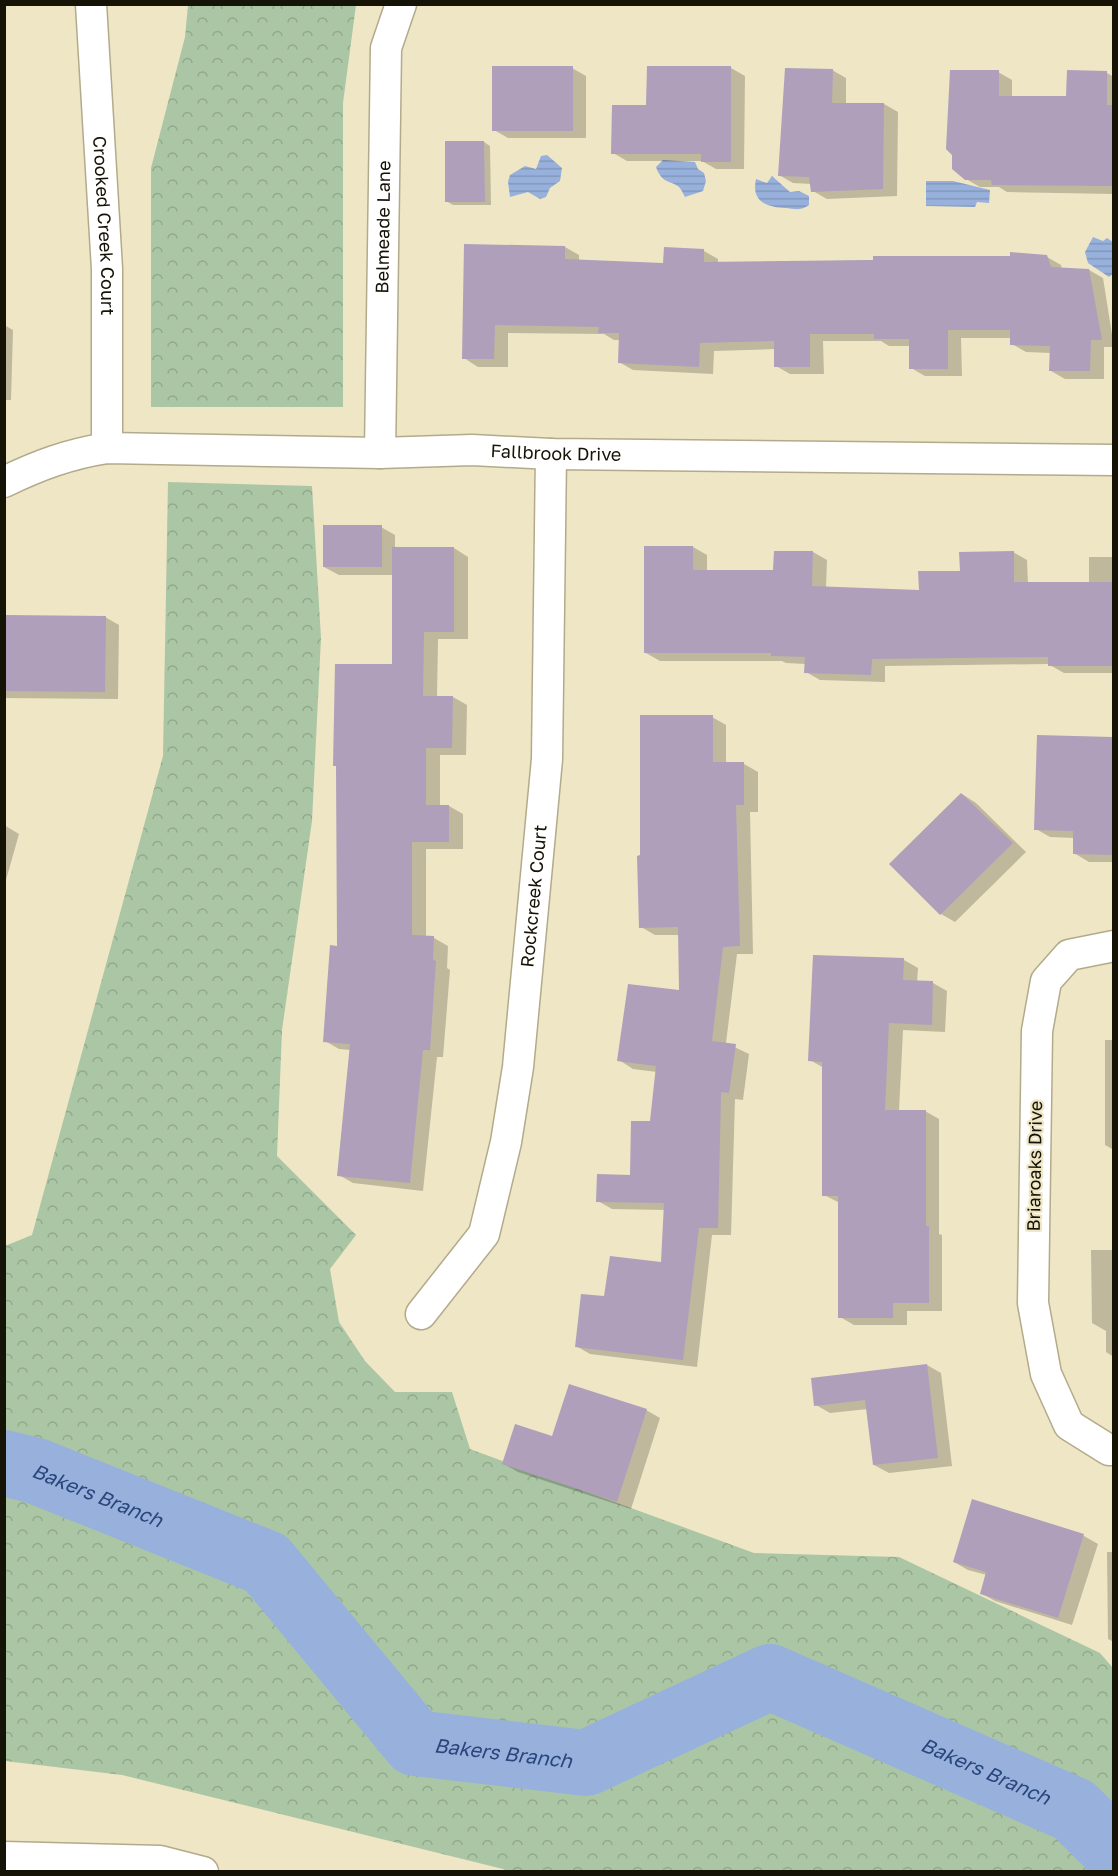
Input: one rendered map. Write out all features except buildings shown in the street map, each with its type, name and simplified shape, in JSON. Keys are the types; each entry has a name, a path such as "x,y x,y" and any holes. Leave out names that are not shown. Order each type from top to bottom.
{"street":[{"name":"Crooked Creek Court","path":"91,4 107,269 107,448"},
{"name":"Belmeade Lane","path":"380,453 386,48 401,4"},
{"name":"Fallbrook Drive","path":"4,482 76,453 107,448 380,453 472,450 551,454 1113,460"},
{"name":"Rockcreek Court","path":"421,1314 484,1234 506,1142 518,1067 547,759 551,454"},
{"name":"Briaroaks Drive","path":"1113,946 1069,955 1046,981 1037,1031 1033,1303 1046,1374 1069,1425 1109,1450 1113,1450"},
{"path":"4,1857 160,1861 203,1871"}],"green space":[{"path":"188,5 356,5 343,103 343,407 151,407 151,168 185,37"},
{"path":"168,482 312,486 321,638 312,821 282,1030 277,1156 356,1235 330,1269 339,1322 365,1361 395,1392 452,1392 470,1449 754,1553 899,1557 1100,1653 1113,1668 1113,1871 507,1871 122,1775 5,1761 5,1246 32,1235 163,756"}],"water":[{"path":"547,155 562,168 560,181 550,188 546,197 540,199 528,192 510,197 508,182 510,175 525,166 536,169 541,156"},
{"path":"663,160 695,162 698,169 704,173 706,181 703,191 685,197 679,187 664,179 658,172 656,167"},
{"path":"772,176 790,192 799,191 809,196 809,205 795,209 772,206 758,198 755,187 756,179 767,183"},
{"path":"926,181 953,181 990,190 989,203 977,202 975,207 926,206"},
{"path":"1093,237 1103,241 1107,238 1113,242 1113,274 1109,277 1088,263 1085,252"}],"waterway":[{"name":"Bakers Branch","path":"4,1463 36,1471 266,1563 415,1743 586,1763 770,1677 1074,1810 1114,1850"}]}
